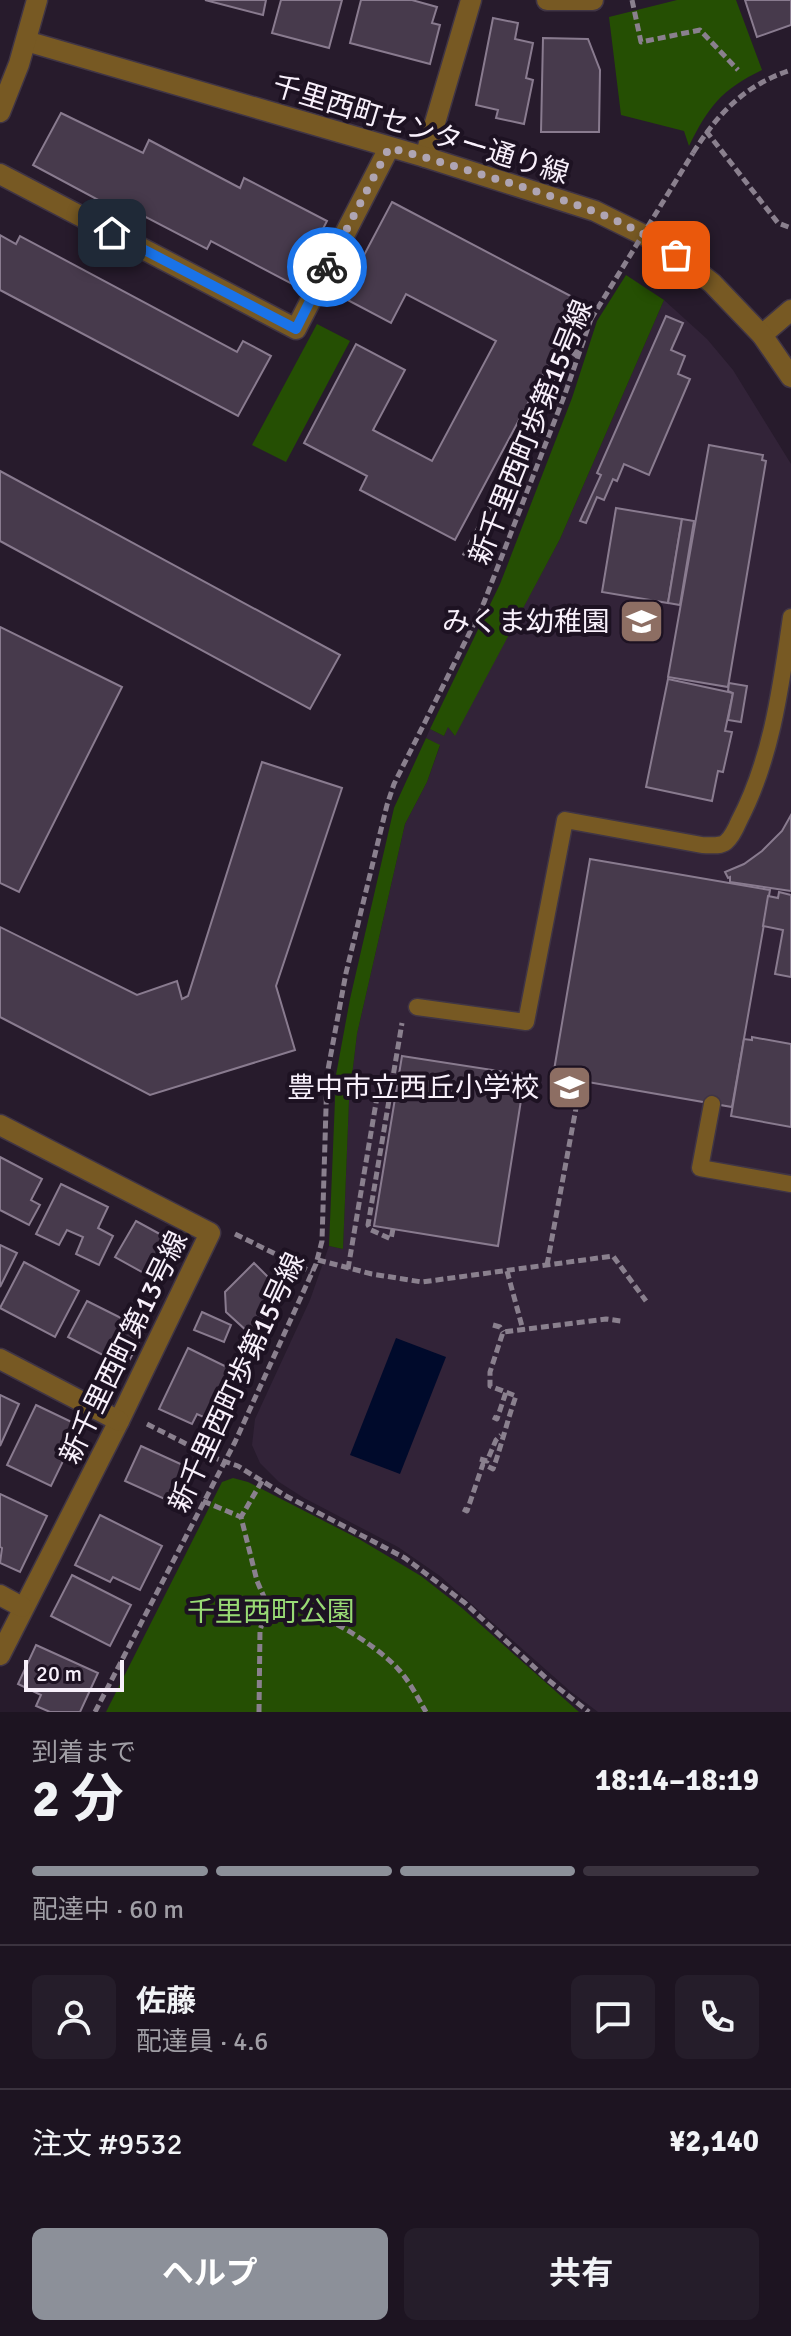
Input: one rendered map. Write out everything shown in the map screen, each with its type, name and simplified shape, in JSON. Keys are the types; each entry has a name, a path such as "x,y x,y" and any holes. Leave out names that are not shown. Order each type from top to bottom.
{"street":[{"path":"0,112 26,41 37,0"},
{"path":"425,157 471,0"},
{"path":"547,0 593,0"},
{"name":"千里西町センター通り線","path":"26,41 425,157 595,211 662,244 712,283 788,363"},
{"path":"0,174 296,329 389,148"},
{"path":"762,335 791,310"},
{"name":"新千里西町第13号線","path":"0,1125 210,1233 0,1655"},
{"path":"0,1359 119,1421"},
{"path":"0,1595 22,1607"}],"lane":[{"path":"790,622 791,651"},
{"path":"417,1007 526,1022 565,820 702,845 726,842 745,810 762,765 778,696 790,622"},
{"path":"712,1104 700,1168 791,1184"}],"path":[{"path":"632,0 641,42 700,30 738,70"},
{"name":"新千里西町歩第15号線","path":"95,1712 225,1462 318,1260 322,1241 327,1075 346,973 387,805 394,784 481,610 591,319 706,131 731,102 750,88 791,70"},
{"path":"706,131 778,223 791,228"},
{"path":"464,556 558,377 583,343"},
{"path":"393,1229 391,1239 371,1230 368,1225 405,1005 417,1007"},
{"path":"547,1265 581,1081"},
{"path":"348,1269 377,1097 389,1099"},
{"path":"210,1233 232,1232 312,1272"},
{"path":"318,1260 348,1269 422,1282 613,1256 646,1301"},
{"path":"507,1271 523,1330"},
{"path":"503,1332 606,1319 621,1321"},
{"path":"493,1325 503,1332"},
{"path":"480,1459 487,1461 502,1434 516,1396 490,1386 490,1372 503,1332"},
{"path":"493,1417 497,1419 506,1392"},
{"path":"119,1421 134,1418 238,1466 414,1565 465,1603 547,1679 589,1712"},
{"path":"463,1509 467,1511 483,1464 493,1469 503,1442 502,1434"},
{"path":"259,1712 260,1630 268,1606 257,1581 241,1517 262,1481"},
{"path":"203,1501 241,1517"},
{"path":"268,1606 279,1603 295,1606 356,1636 398,1669 426,1712"}],"shaded area":[{"name":"豊中市立西丘小学校","path":"664,300 707,339 733,370 791,464 791,1712 598,1712 440,1576 398,1547 279,1482 260,1463 252,1445 255,1419 310,1300 329,1246 343,1249 349,1101 357,1034 405,824 427,782 440,746 426,738 430,729 444,736 448,726 454,735 560,539"}],"green space":[{"path":"677,0 736,0 762,70 718,100 689,146 684,131 621,115 609,17"},
{"path":"626,275 664,300 560,539 455,736 448,727 444,736 430,729 500,584 572,398 597,321"},
{"path":"317,324 350,341 286,462 252,445"},
{"path":"426,738 440,745 427,782 405,824 357,1034 349,1101 343,1249 329,1246 336,1075 350,999 394,808"},
{"name":"千里西町公園","path":"233,1478 248,1482 359,1539 421,1576 462,1608 579,1712 106,1712 222,1482"}],"water":[{"path":"396,1338 446,1357 400,1474 350,1455"}],"building":[{"path":"205,0 266,0 263,15"},
{"path":"281,0 342,0 329,48 272,33"},
{"path":"361,0 412,0 437,7 432,23 440,25 430,64 350,43"},
{"path":"745,0 791,0 791,25 757,37"},
{"path":"493,18 518,23 515,39 533,43 526,78 533,80 524,124 496,118 498,110 476,105"},
{"path":"543,38 588,39 600,70 599,132 541,132"},
{"path":"61,113 143,153 149,140 240,188 244,178 327,221 294,285 211,241 207,249 119,203 115,209 33,165"},
{"path":"392,202 582,302 455,540 360,490 367,476 304,443 356,344 405,370 373,430 432,461 496,341 406,294 391,323 342,297"},
{"path":"0,235 16,244 20,236 237,352 243,341 271,356 238,416 0,290"},
{"path":"666,316 683,323 671,350 685,356 678,374 690,379 649,475 624,464 604,500 597,497 586,523 580,521 601,475 597,473"},
{"path":"709,445 763,455 762,460 766,461 728,687 668,677"},
{"path":"0,471 340,655 310,709 0,541"},
{"path":"616,508 682,519 668,603 602,592"},
{"path":"682,519 694,521 680,605 668,603"},
{"path":"0,627 122,687 19,892 0,883"},
{"path":"668,679 733,693 725,731 732,732 723,772 718,771 712,801 646,787"},
{"path":"729,683 747,686 741,722 728,720 733,693 728,691"},
{"path":"262,762 342,788 276,986 295,1050 150,1095 0,1017 0,927 137,995 177,981 182,999 188,996"},
{"path":"791,815 791,891 730,882 725,872 744,864 762,851 782,831"},
{"path":"590,859 770,890 732,1107 553,1076"},
{"path":"779,892 791,895 791,977 775,974 783,930 763,926 768,896 778,898"},
{"path":"752,1037 791,1044 791,1127 731,1116 744,1039 752,1040"},
{"path":"402,1056 525,1075 498,1246 374,1226"},
{"path":"0,1157 42,1179 31,1200 40,1205 29,1225 0,1210"},
{"path":"61,1184 108,1207 98,1228 113,1236 99,1265 76,1254 83,1237 67,1230 59,1245 36,1234"},
{"path":"136,1221 178,1244 158,1281 115,1257"},
{"path":"0,1245 17,1253 0,1287"},
{"path":"24,1262 79,1291 55,1337 0,1308"},
{"path":"254,1263 272,1281 277,1276 291,1289 248,1332 226,1312 225,1292"},
{"path":"87,1301 145,1330 126,1367 68,1337"},
{"path":"202,1312 231,1325 224,1342 194,1330"},
{"path":"188,1348 241,1374 217,1423 197,1414 192,1424 159,1409"},
{"path":"0,1395 19,1404 0,1446"},
{"path":"36,1405 80,1426 51,1486 7,1465"},
{"path":"141,1446 196,1471 180,1506 125,1481"},
{"path":"0,1494 47,1516 20,1572 0,1563"},
{"path":"100,1515 162,1546 140,1590 113,1577 110,1582 75,1565"},
{"path":"72,1575 131,1605 110,1646 51,1616"},
{"path":"36,1645 98,1673 80,1712 50,1712 36,1706 41,1695 18,1684"}],"way so far":[{"path":"327,267 389,148 595,211 637,230 676,255"}],"place":[{"name":"みくま幼稚園","path":"641,621"},
{"name":"豊中市立西丘小学校","path":"570,1087"}],"route":[{"path":"112,233 296,329 327,267"}]}
